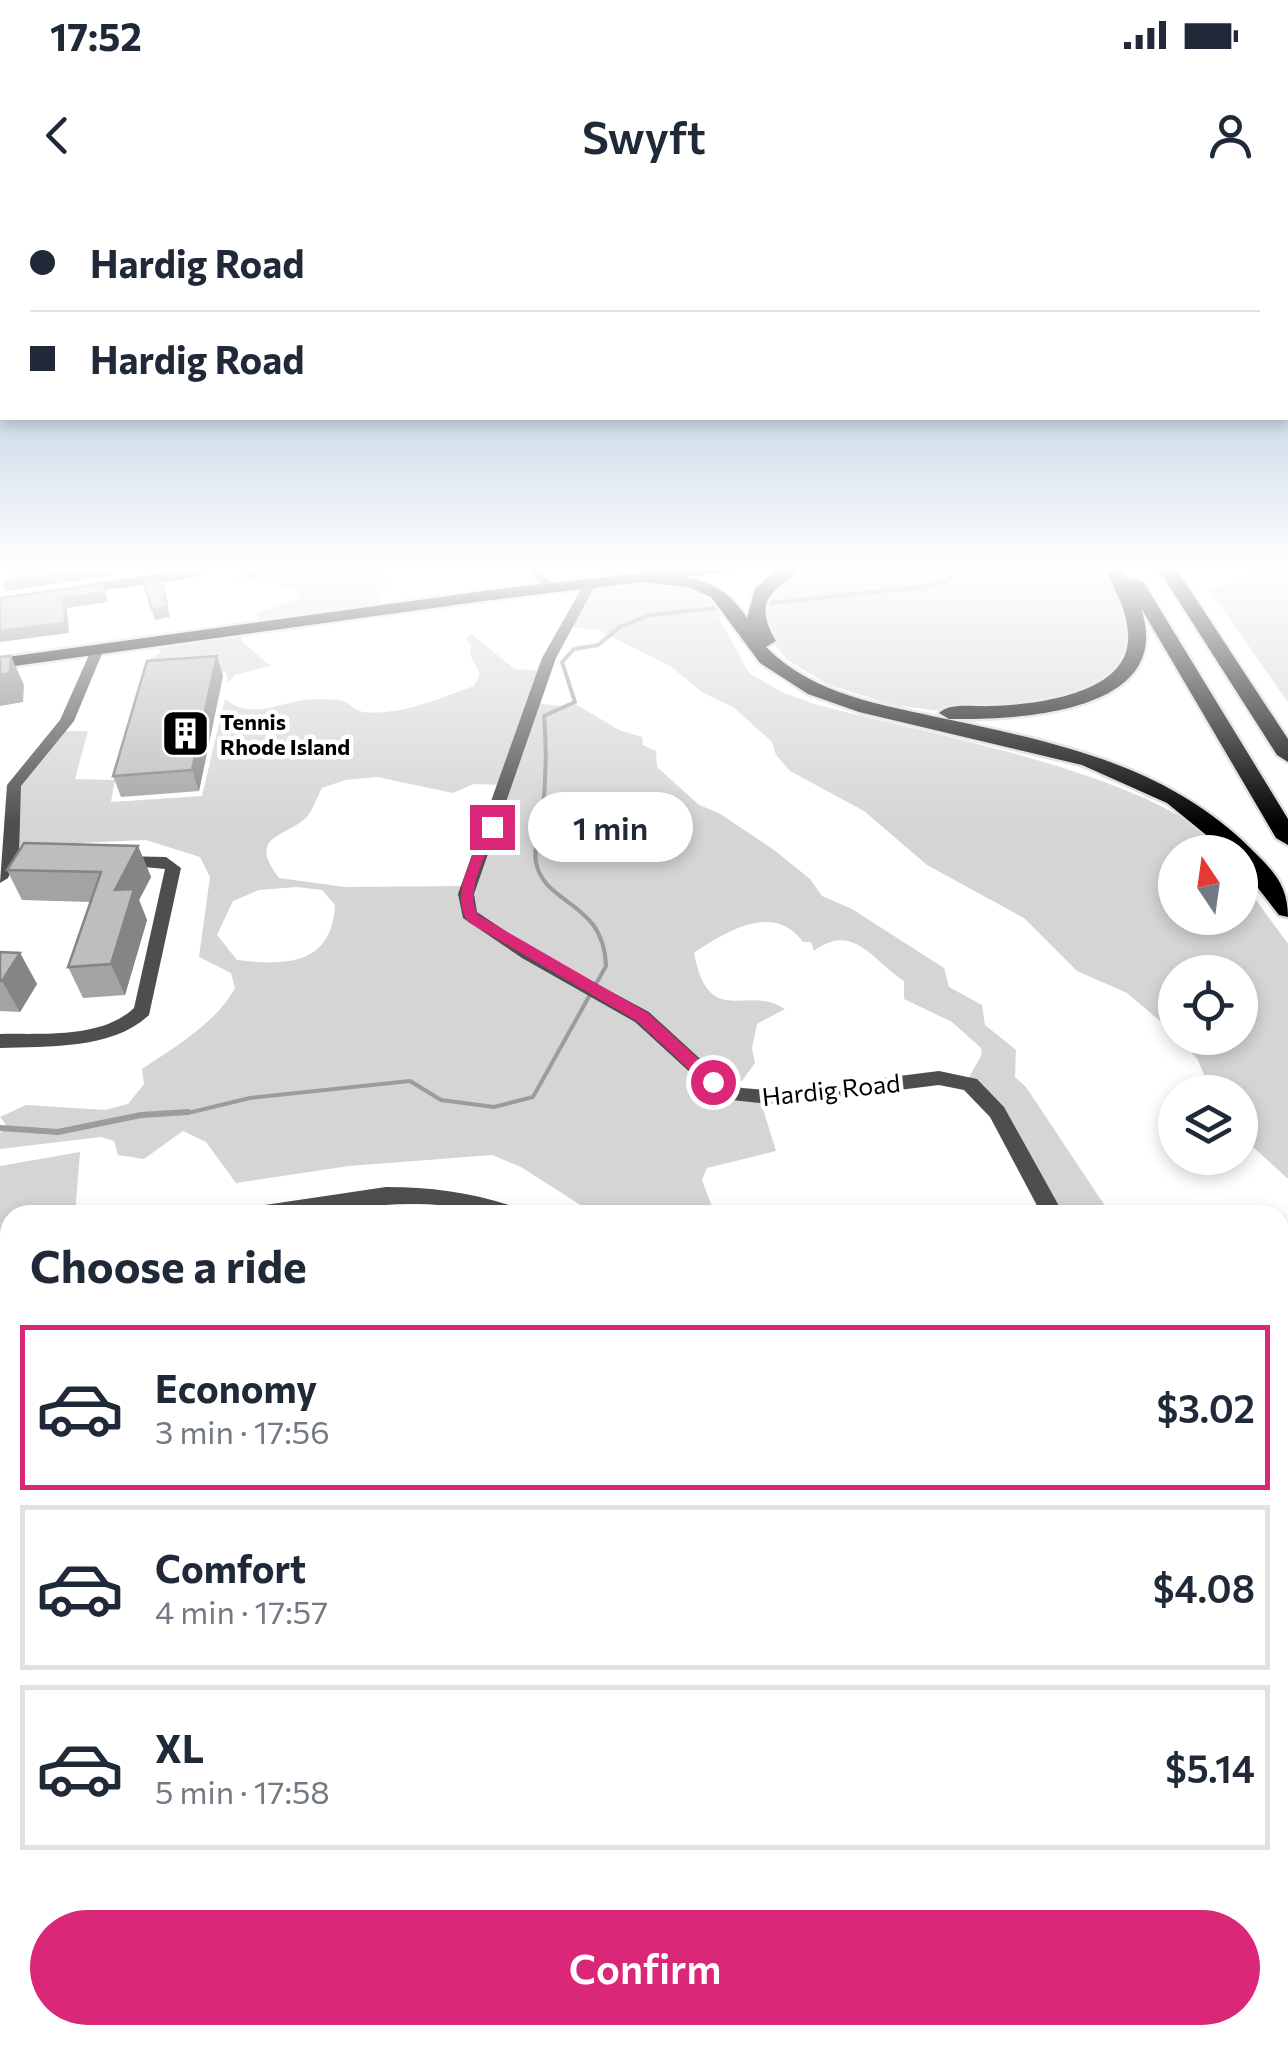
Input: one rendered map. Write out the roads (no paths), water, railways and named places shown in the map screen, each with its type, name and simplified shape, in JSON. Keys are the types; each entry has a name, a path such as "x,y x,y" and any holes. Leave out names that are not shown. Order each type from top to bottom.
{"highway":[{"path":"760,653 799,682 859,706 1059,751 1131,775 1203,814 1230,837 1288,909"},
{"path":"779,653 825,683 854,694 913,709 968,714 1046,707 1091,693 1121,675 1136,653"},
{"path":"1177,653 1288,838"},
{"path":"1221,653 1288,756"},
{"path":"1233,653 1288,721"}],"main road":[{"path":"0,662 67,653"}],"street":[{"path":"0,878 19,858 7,785 67,722 96,653"},
{"name":"Hardig Road","path":"554,653 542,675 465,904 476,922 659,1029 713,1082 738,1095 770,1099 939,1078 970,1084 998,1112 1048,1205"},
{"path":"0,1041 111,1031 136,1021 143,1011 173,868 166,862 98,860"},
{"path":"304,1205 414,1195 481,1205"}],"waterway":[{"path":"145,1115 192,1112 250,1098 410,1081 441,1100 494,1107 533,1097 606,966 603,944 595,928 550,888 536,862 545,779 544,716 575,702 562,662 570,653"},
{"path":"1,1128 58,1132 141,1115 188,1112"}],"place":[{"name":"Tennis Rhode Island","path":"185,734"}]}
